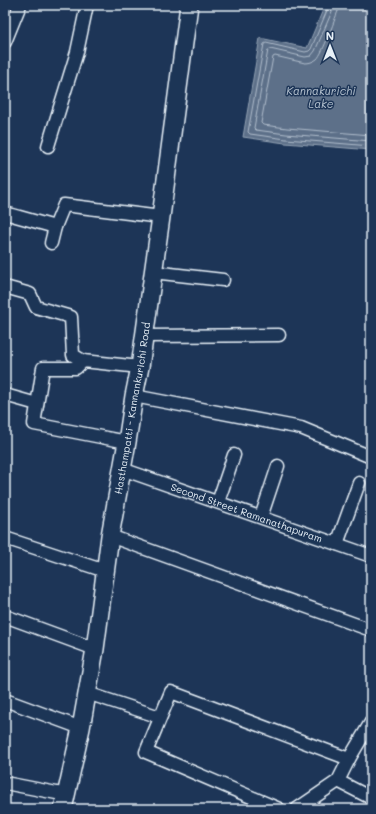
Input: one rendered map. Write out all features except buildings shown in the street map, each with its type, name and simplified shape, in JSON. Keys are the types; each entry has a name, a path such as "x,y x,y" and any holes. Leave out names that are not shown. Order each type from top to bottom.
{"main road":[{"name":"Hasthampatti - Kannankurichi Road","path":"65,802 81,728 95,649 110,536 140,367 161,217 187,7"}],"street":[{"path":"5,42 20,5"},
{"path":"48,146 77,52 87,5"},
{"path":"51,243 55,227 64,205 161,217"},
{"path":"5,213 55,227"},
{"path":"153,272 223,280"},
{"path":"5,287 30,294 36,306 71,317 73,355 83,361 140,367"},
{"path":"144,336 279,335"},
{"path":"83,361 76,368 43,368 34,424 127,442"},
{"path":"5,395 37,404"},
{"path":"134,396 301,428 371,457"},
{"path":"218,502 234,455"},
{"path":"262,517 278,466"},
{"name":"Second Street Ramanathapuram","path":"122,470 262,517 371,556"},
{"path":"337,544 359,483"},
{"path":"110,536 371,630"},
{"path":"5,538 106,571"},
{"path":"5,616 95,649"},
{"path":"279,809 146,752 170,692 349,759"},
{"path":"87,693 160,717"},
{"path":"5,700 81,728"},
{"path":"297,809 338,781 349,759 370,726"},
{"path":"338,781 371,798"},
{"path":"5,783 65,802"}],"water":[{"name":"Kannakurichi Lake","path":"325,5 371,5 371,150 285,143 243,137 260,38 307,48"}]}
